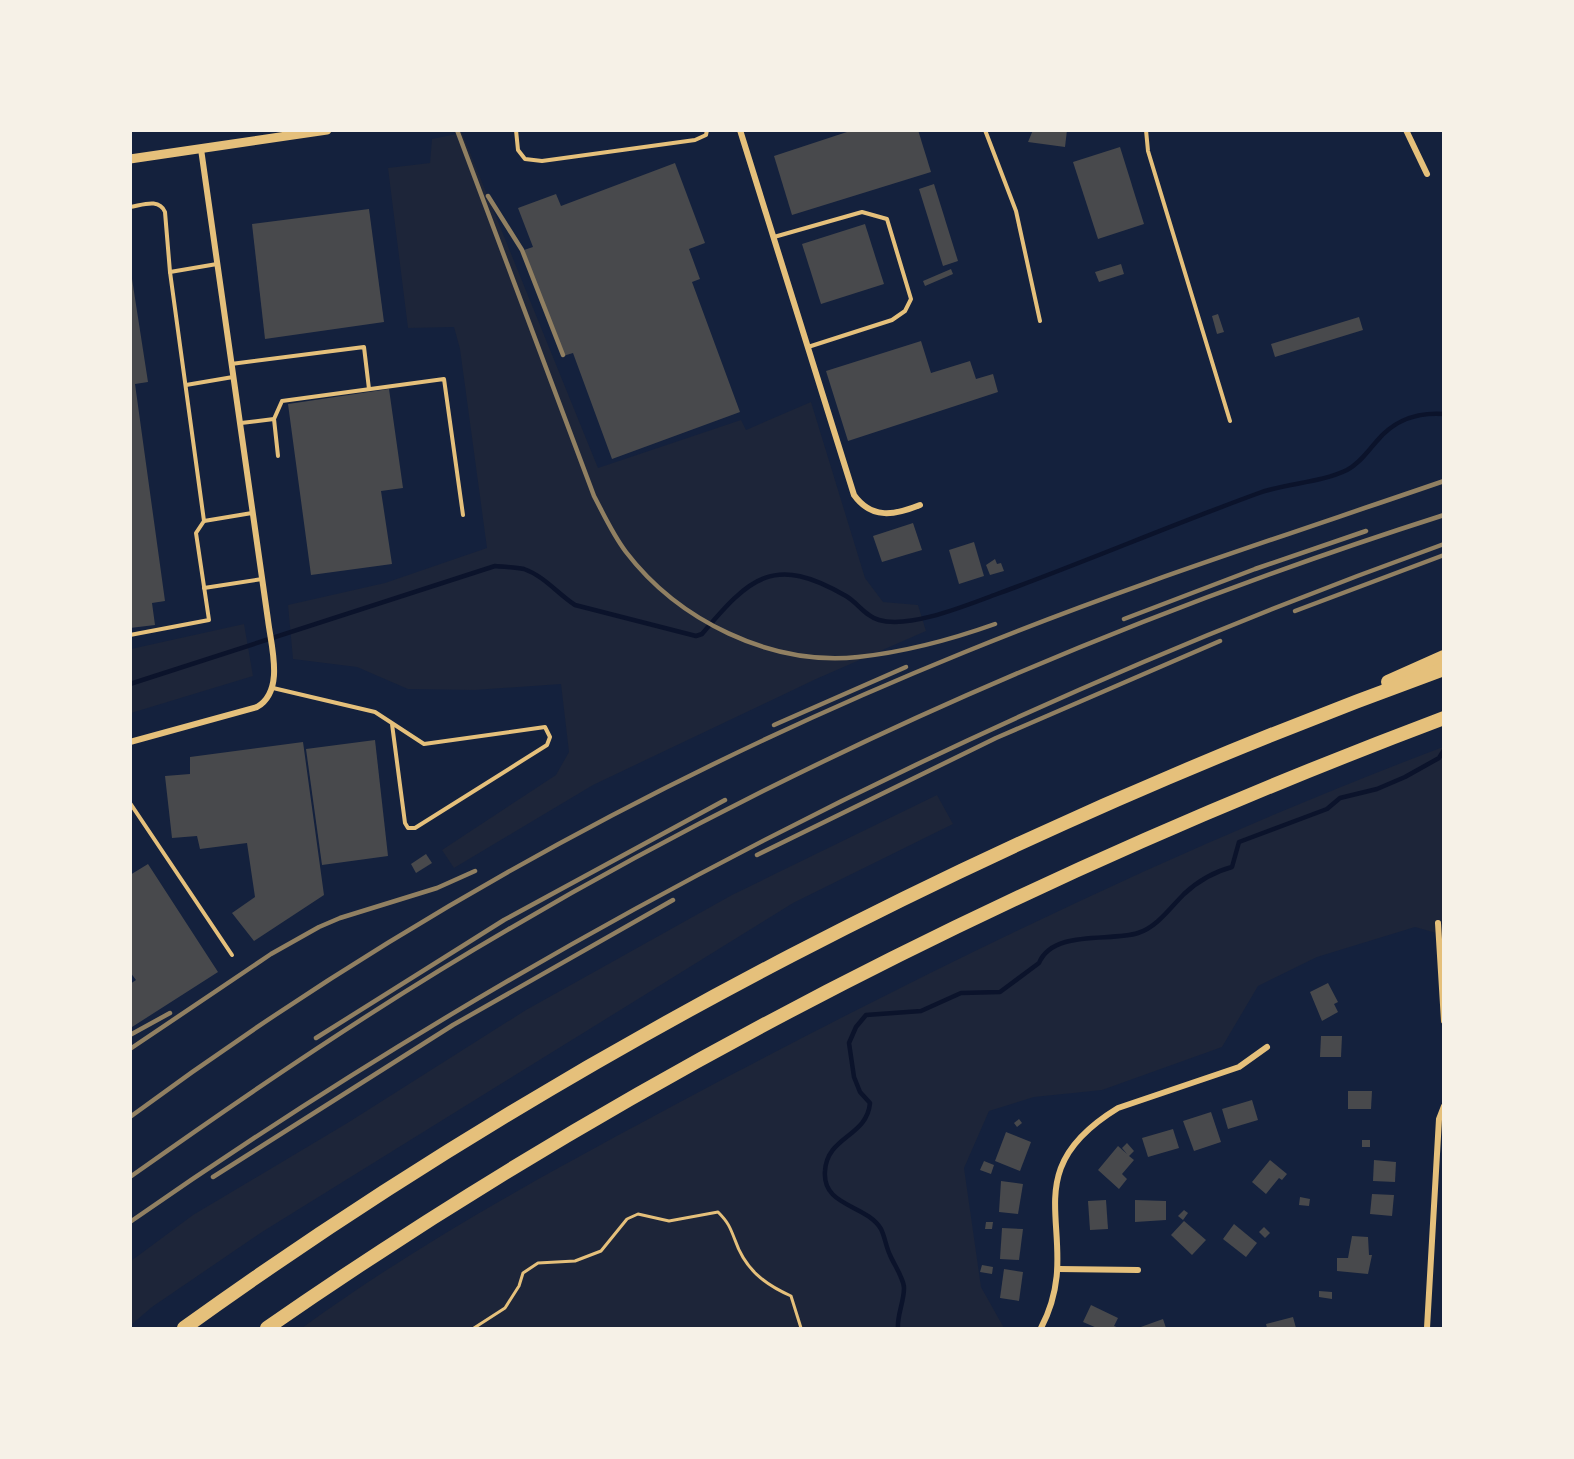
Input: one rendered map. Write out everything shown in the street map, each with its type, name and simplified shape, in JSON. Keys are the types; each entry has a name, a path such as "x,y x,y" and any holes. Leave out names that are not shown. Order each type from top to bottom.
{"highway":[{"path":"1328,713 1422,664 1443,657"},
{"path":"184,1329 286,1256 433,1161 560,1085 707,1003 847,929 1123,798 1328,713 1443,669"},
{"path":"267,1329 349,1272 568,1136 842,985 973,920 1169,830 1293,777 1443,718"}],"street":[{"path":"130,159 327,130"},
{"path":"740,130 854,495 867,509 883,514 900,513 920,505"},
{"path":"1406,130 1427,174"},
{"path":"130,742 241,713 264,703 273,688 268,620 201,149"},
{"path":"1438,923 1443,1021"},
{"path":"1041,1329 1052,1304 1059,1269 1054,1195 1057,1175 1062,1160 1082,1133 1118,1108 1239,1067 1267,1047"},
{"path":"1427,1329 1439,1119 1443,1106"},
{"path":"1059,1269 1138,1270"}],"lane":[{"path":"516,130 519,150 525,159 542,161 695,140 706,135 707,130"},
{"path":"985,130 1016,212 1040,321"},
{"path":"1146,130 1148,151 1230,422"},
{"path":"130,207 157,203 165,212 170,272 204,521 196,533 209,620 130,635"},
{"path":"774,237 862,212 887,219 911,299 905,311 892,320 808,346"},
{"path":"170,272 217,264"},
{"path":"231,364 364,347 369,389"},
{"path":"186,385 233,377"},
{"path":"278,456 274,419 282,401 444,379 463,515"},
{"path":"240,423 274,419"},
{"path":"204,521 253,513"},
{"path":"204,588 262,579"},
{"path":"273,688 375,712 424,744 545,727 550,737 547,745 415,828 408,828 405,823 392,724"},
{"path":"130,802 232,955"}],"path":[{"path":"474,1329 505,1308 519,1286 523,1273 538,1263 575,1261 601,1251 627,1219 638,1214 669,1221 718,1212 730,1224 738,1246 756,1277 791,1296 801,1329"}],"shaded area":[{"path":"462,133 598,468 741,420 746,430 811,402 865,578 883,602 918,605 926,631 816,679 593,785 454,868 442,850 556,775 569,752 561,684 474,690 408,689 357,667 293,659 288,605 385,583 487,548 460,349 454,327 408,328 388,168 430,163 432,139"},
{"path":"244,624 253,676 131,713 131,649"},
{"path":"1443,747 1443,935 1415,927 1317,957 1258,986 1222,1047 1102,1090 1034,1097 989,1111 964,1168 981,1287 1004,1328 302,1328 404,1259 511,1195 729,1076 904,986 1081,901 1260,820"},
{"path":"937,795 953,824 793,903 262,1232 152,1307 131,1325 131,1261 193,1215 349,1122 526,1010 732,895"}],"building":[{"path":"853,130 918,130 931,172 792,215 774,156"},
{"path":"1033,130 1067,130 1065,147 1028,142"},
{"path":"1120,147 1144,224 1098,239 1073,162"},
{"path":"675,163 705,243 689,249 700,279 692,282 740,412 612,459 573,353 563,356 524,250 533,247 518,208 556,194 561,206"},
{"path":"934,184 958,261 943,266 919,189"},
{"path":"369,209 384,322 265,339 252,224"},
{"path":"865,224 884,284 821,304 802,244"},
{"path":"1121,264 1124,274 1099,282 1095,272"},
{"path":"130,266 148,382 135,384 165,601 152,603 155,625 130,628"},
{"path":"951,269 953,274 925,286 923,281"},
{"path":"1218,314 1224,332 1217,334 1212,316"},
{"path":"1359,317 1363,330 1275,357 1271,344"},
{"path":"921,341 931,373 970,361 976,379 993,374 998,392 848,441 826,371"},
{"path":"389,389 403,488 381,491 392,564 311,575 288,404"},
{"path":"913,523 922,550 882,562 873,536"},
{"path":"974,542 984,576 959,584 949,550"},
{"path":"995,559 997,564 1001,563 1004,571 990,575 986,565"},
{"path":"375,740 388,856 322,865 306,749"},
{"path":"303,742 324,895 254,941 232,913 255,897 247,843 200,849 197,836 172,838 165,776 190,774 190,757"},
{"path":"426,854 432,863 416,873 411,864"},
{"path":"148,864 218,972 132,1027 130,984 136,980 130,972 130,875"},
{"path":"1328,983 1338,1002 1334,1004 1338,1012 1322,1021 1310,992"},
{"path":"1321,1036 1342,1036 1341,1057 1320,1057"},
{"path":"1348,1091 1372,1091 1371,1109 1348,1109"},
{"path":"1252,1100 1258,1120 1228,1129 1222,1109"},
{"path":"1211,1112 1221,1142 1194,1151 1183,1121"},
{"path":"1019,1119 1022,1123 1017,1127 1014,1123"},
{"path":"1173,1129 1179,1148 1148,1157 1142,1138"},
{"path":"1006,1132 1031,1142 1020,1171 995,1161"},
{"path":"1362,1140 1370,1140 1370,1147 1362,1147"},
{"path":"1127,1143 1134,1151 1129,1156 1134,1160 1122,1174 1127,1179 1119,1189 1098,1170 1118,1146 1127,1154 1122,1148"},
{"path":"1270,1160 1287,1174 1282,1180 1279,1178 1266,1194 1252,1182"},
{"path":"1374,1160 1396,1162 1395,1182 1373,1181"},
{"path":"984,1161 994,1165 991,1174 980,1170"},
{"path":"1001,1181 1023,1184 1018,1214 999,1212"},
{"path":"1372,1194 1394,1195 1392,1216 1370,1214"},
{"path":"1300,1197 1310,1199 1309,1206 1299,1205"},
{"path":"1106,1200 1108,1229 1090,1230 1088,1201"},
{"path":"1135,1200 1166,1201 1166,1220 1135,1222"},
{"path":"1184,1210 1188,1213 1183,1220 1178,1216"},
{"path":"1184,1221 1206,1240 1192,1255 1171,1235"},
{"path":"986,1222 993,1222 992,1229 985,1229"},
{"path":"1234,1224 1257,1243 1246,1257 1223,1239"},
{"path":"1264,1227 1270,1233 1265,1238 1259,1232"},
{"path":"1002,1228 1023,1229 1019,1260 1000,1259"},
{"path":"1352,1236 1368,1237 1369,1255 1372,1255 1368,1274 1337,1271 1337,1258 1348,1258"},
{"path":"982,1265 993,1267 992,1274 980,1272"},
{"path":"1004,1269 1023,1272 1019,1301 1000,1298"},
{"path":"1319,1291 1332,1292 1332,1299 1319,1297"},
{"path":"1091,1305 1118,1318 1114,1326 1119,1328 1097,1328 1083,1322"},
{"path":"1293,1317 1296,1328 1267,1328 1266,1324"},
{"path":"1163,1319 1166,1328 1138,1328"}],"waterway":[{"path":"130,684 495,566 521,568 531,572 575,605 696,636 702,634 719,614 750,586 765,578 781,575 800,576 821,583 846,596 870,616 879,620 892,622 922,619 1030,582 1259,493 1337,474 1356,464 1383,434 1398,423 1424,414 1444,414"},
{"path":"898,1328 904,1285 881,1229 866,1214 837,1199 830,1192 826,1183 827,1159 832,1150 862,1123 870,1103 860,1092 854,1077 849,1043 856,1027 866,1015 921,1011 961,993 1000,992 1039,963 1046,952 1057,945 1069,941 1127,935 1145,930 1157,922 1195,885 1212,874 1232,867 1239,842 1327,809 1340,798 1377,789 1405,777 1439,758 1444,750"}],"railway":[{"path":"457,130 594,496 621,545 647,576 672,598 699,617 728,633 760,646 792,654 825,658 876,655 927,645 995,624"},
{"path":"488,196 522,250 563,355"},
{"path":"130,1117 228,1047 327,981 429,918 533,858 638,802 746,749 965,652 1083,606 1444,481"},
{"path":"130,1177 269,1080 460,958 621,866 734,806 849,749 1083,646 1202,599 1444,515"},
{"path":"1124,619 1255,569 1366,531"},
{"path":"130,1222 284,1119 441,1021 601,928 765,840 931,758 1100,681 1271,610 1444,544"},
{"path":"1295,611 1444,555"},
{"path":"757,855 996,738 1220,641"},
{"path":"774,725 906,667"},
{"path":"316,1038 504,920 725,800"},
{"path":"130,1049 271,954 319,927 340,918 437,888 475,871"},
{"path":"213,1177 453,1025 673,900"},
{"path":"130,1035 170,1013"}]}
